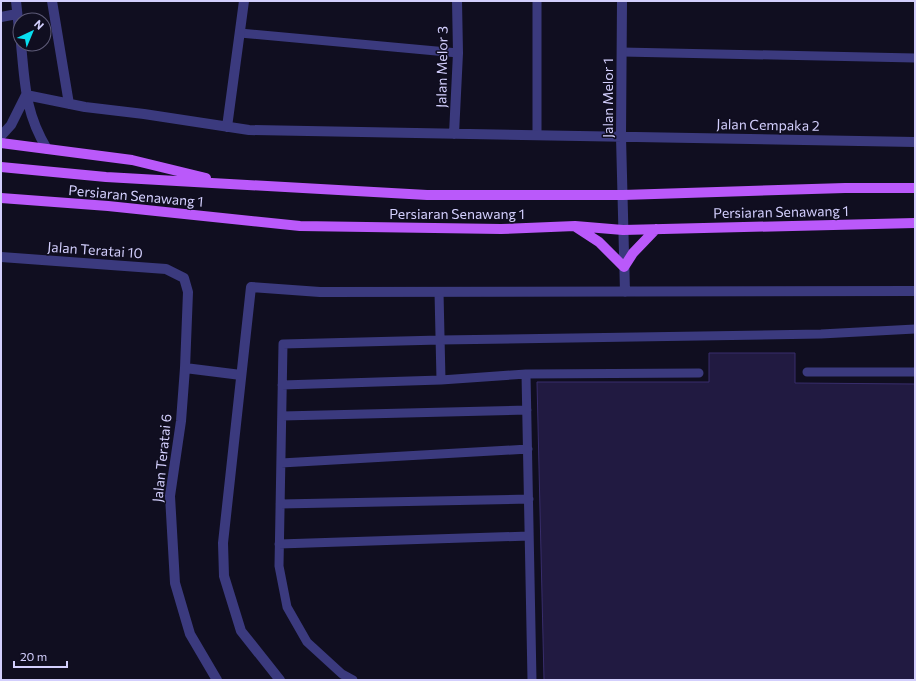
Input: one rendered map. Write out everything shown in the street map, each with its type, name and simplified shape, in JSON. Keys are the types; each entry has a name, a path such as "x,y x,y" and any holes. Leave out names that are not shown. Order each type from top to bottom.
{"main road":[{"path":"1,143 132,160 228,184"},
{"name":"Persiaran Senawang 1","path":"1,167 106,177 427,195 623,195 845,188 915,188"},
{"name":"Persiaran Senawang 1","path":"1,198 108,206 300,226 501,229 575,226 624,230 915,223"},
{"path":"575,226 599,242 624,267 633,253 656,229"}],"street":[{"path":"16,1 17,12"},
{"path":"52,1 69,104"},
{"path":"228,127 244,1"},
{"name":"Jalan Melor 3","path":"454,134 458,53 457,1"},
{"name":"Jalan Melor 1","path":"622,1 621,137 624,292"},
{"path":"1,17 12,15"},
{"path":"21,52 26,95 37,131 47,149"},
{"path":"1,136 11,125 26,95"},
{"name":"Jalan Cempaka 2","path":"26,95 85,107 144,114 249,130 915,142"},
{"name":"Jalan Teratai 10","path":"1,257 166,269 184,278"},
{"name":"Jalan Teratai 6","path":"184,278 188,292 185,368 181,420 170,496 175,583 190,634 217,680"},
{"path":"280,680 242,631 224,576 223,543 251,287 320,292 915,291"},
{"path":"185,368 241,375"}],"lane":[{"path":"537,1 537,134"},
{"path":"240,33 458,53"},
{"path":"622,52 915,58"},
{"path":"439,292 441,380"},
{"path":"353,680 342,674 307,642 287,607 279,566 283,344 821,334 915,328"},
{"path":"807,372 915,372"},
{"path":"282,385 441,380 526,374 699,373"},
{"path":"526,374 532,680"},
{"path":"282,416 527,410"},
{"path":"281,463 528,448"},
{"path":"280,504 529,499"},
{"path":"280,544 529,536"}],"building":[{"path":"709,353 795,353 795,383 915,384 915,680 544,680 537,382 709,382"}]}
